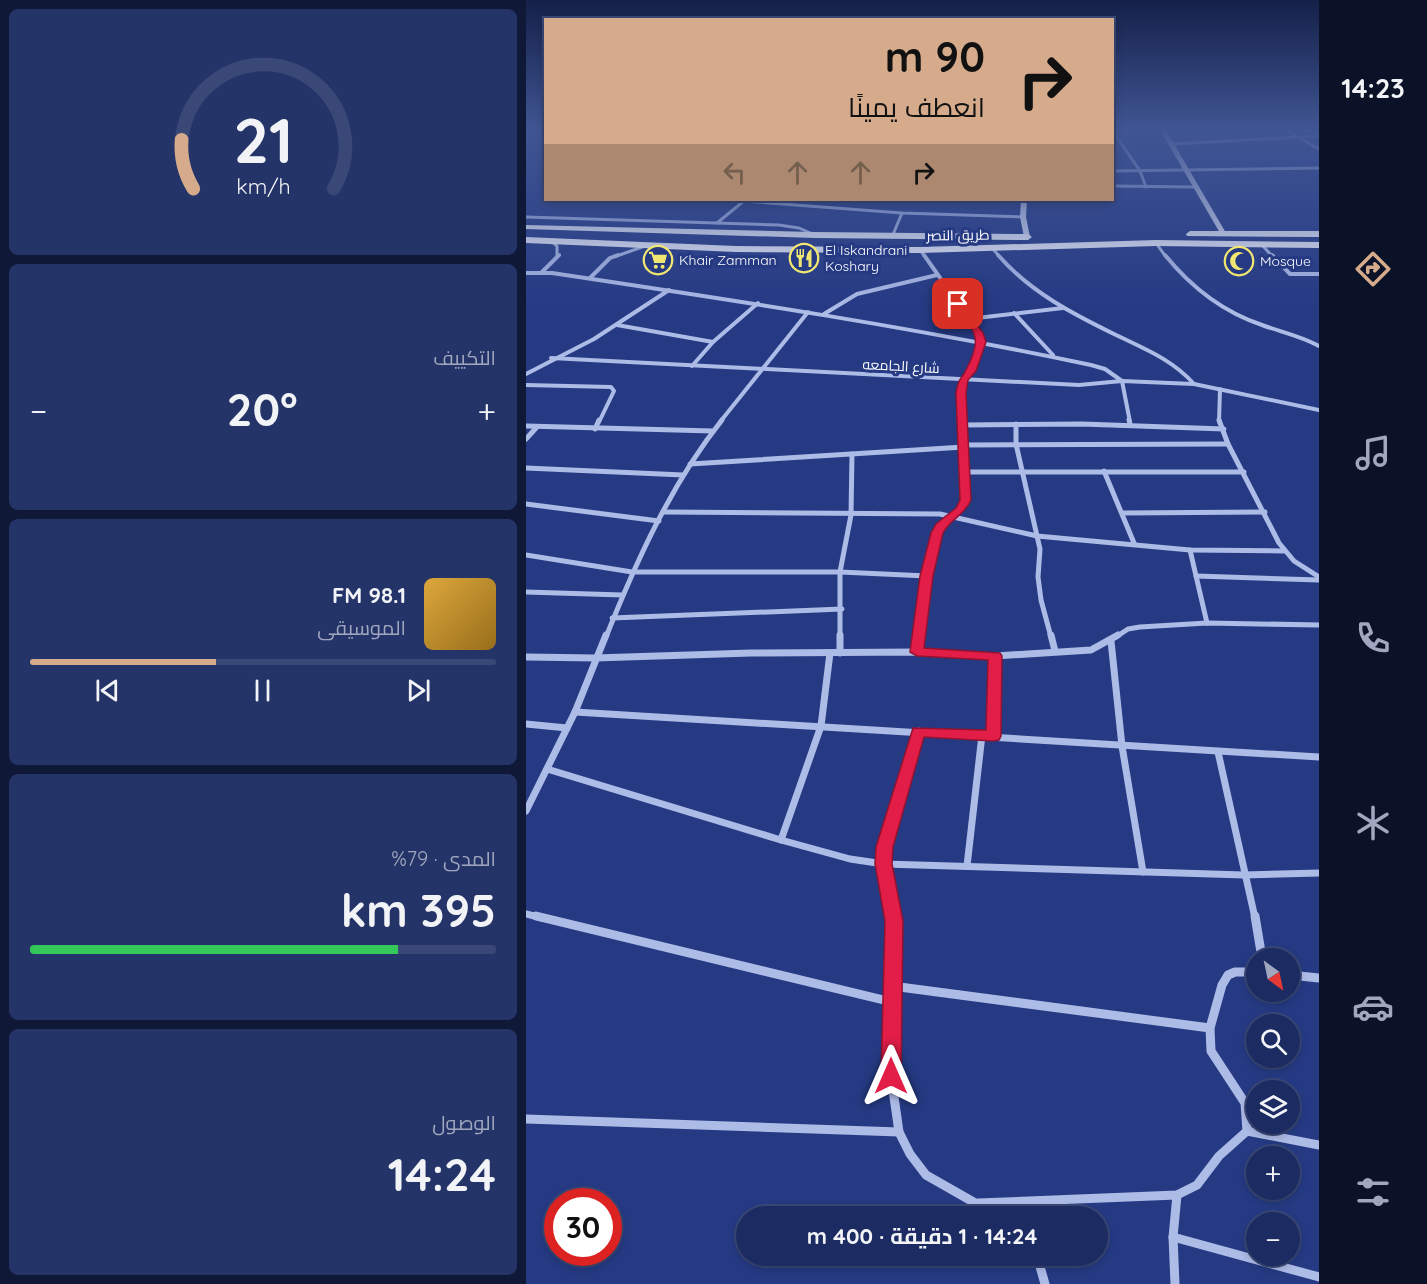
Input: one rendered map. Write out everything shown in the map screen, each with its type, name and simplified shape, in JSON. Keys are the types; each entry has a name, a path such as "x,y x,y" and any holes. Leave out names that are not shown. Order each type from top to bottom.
{"main road":[{"name":"طريق النصر","path":"526,227 892,237 1318,234"},
{"path":"675,246 691,240 693,237 689,232"},
{"path":"736,249 727,245 727,240 743,234"},
{"name":"طريق النصر","path":"526,240 736,249 920,250 1156,243 1318,244"}],"street":[{"path":"1199,190 1223,233"},
{"path":"717,223 743,201"},
{"path":"756,201 902,213 1023,217"},
{"path":"1024,201 1023,217 1027,237"},
{"path":"892,237 902,213"},
{"path":"526,217 799,228 815,235"},
{"path":"542,272 559,255 557,246 550,241"},
{"path":"1156,243 1186,280 1230,311 1254,323 1297,335 1318,346"},
{"path":"1261,244 1290,274 1318,274"},
{"path":"590,278 610,258 647,245"},
{"path":"992,248 1016,276 1063,308 1158,356 1185,373 1194,384"},
{"path":"920,250 982,342"},
{"path":"526,273 542,272 590,278 758,303 1053,355 1105,369 1122,381 1130,424"},
{"path":"824,314 857,294 937,275"},
{"path":"526,375 551,358 583,345 617,325 670,290"},
{"path":"691,366 713,342 758,303"},
{"path":"968,319 1063,308"},
{"path":"526,811 575,712 595,658 632,572 683,475 713,431 808,312"},
{"path":"1014,313 1053,355"},
{"path":"617,325 713,342"},
{"path":"917,652 926,576 940,527 955,517 966,500 961,393 963,379 971,371 982,342"},
{"name":"شارع الجامعه","path":"551,358 1080,385 1122,381 1194,384 1318,410"},
{"path":"526,385 611,387 614,391 595,429"},
{"path":"1220,389 1218,412 1228,444 1284,551 1318,579"},
{"path":"1016,424 1016,444 1040,549 1038,578 1041,600 1055,651"},
{"path":"964,425 1130,424 1224,429"},
{"path":"526,426 713,431"},
{"path":"526,439 537,427"},
{"path":"690,464 1016,444 1228,444"},
{"path":"840,653 842,609 840,572 851,515 852,454"},
{"path":"526,468 683,475"},
{"path":"1105,471 1134,543"},
{"path":"965,472 1244,472"},
{"path":"526,504 660,521"},
{"path":"664,512 940,514 1037,536 1134,543 1190,550 1284,551"},
{"path":"1122,513 1265,512"},
{"path":"1190,550 1207,623"},
{"path":"526,555 632,572 840,572 926,576"},
{"path":"1196,576 1318,579"},
{"path":"526,592 622,595"},
{"path":"612,618 842,609"},
{"path":"526,657 595,658 917,652 995,656 1091,650 1111,641 1119,633 1134,628 1207,623 1318,625"},
{"path":"1111,641 1122,746 1143,872"},
{"path":"781,840 822,726 830,653"},
{"path":"993,736 995,656"},
{"path":"575,712 919,731 1318,757"},
{"path":"526,724 567,728"},
{"path":"919,731 885,847 884,864 894,921 891,1076 894,1104 899,1131 910,1154 926,1175 983,1206"},
{"path":"967,866 982,735"},
{"path":"1218,752 1260,948"},
{"path":"547,769 781,840 850,859 884,864 1244,875 1318,873"},
{"path":"526,914 892,1002"},
{"path":"1246,972 1228,975 1222,985 1210,1028 1211,1052 1245,1103 1246,1112"},
{"path":"1300,976 1318,978"},
{"path":"892,986 1210,1028"},
{"path":"526,1119 899,1131"},
{"path":"978,1203 1177,1195 1197,1185 1219,1156 1246,1133"},
{"path":"1263,1134 1318,1145"},
{"path":"1175,1284 1173,1237 1177,1195"},
{"path":"1173,1237 1318,1277"},
{"path":"1040,1266 1045,1284"}],"place":[{"name":"El Iskandrani Koshary","path":"804,258"},
{"name":"Khair Zamman","path":"658,260"},
{"name":"Mosque","path":"1239,261"}],"route":[{"path":"891,1076 894,921 884,864 885,847 919,731 993,736 995,656 917,652 926,576 937,533 945,522 955,517 966,500 961,393 963,379 971,371 982,342 979,333 958,304"}]}
